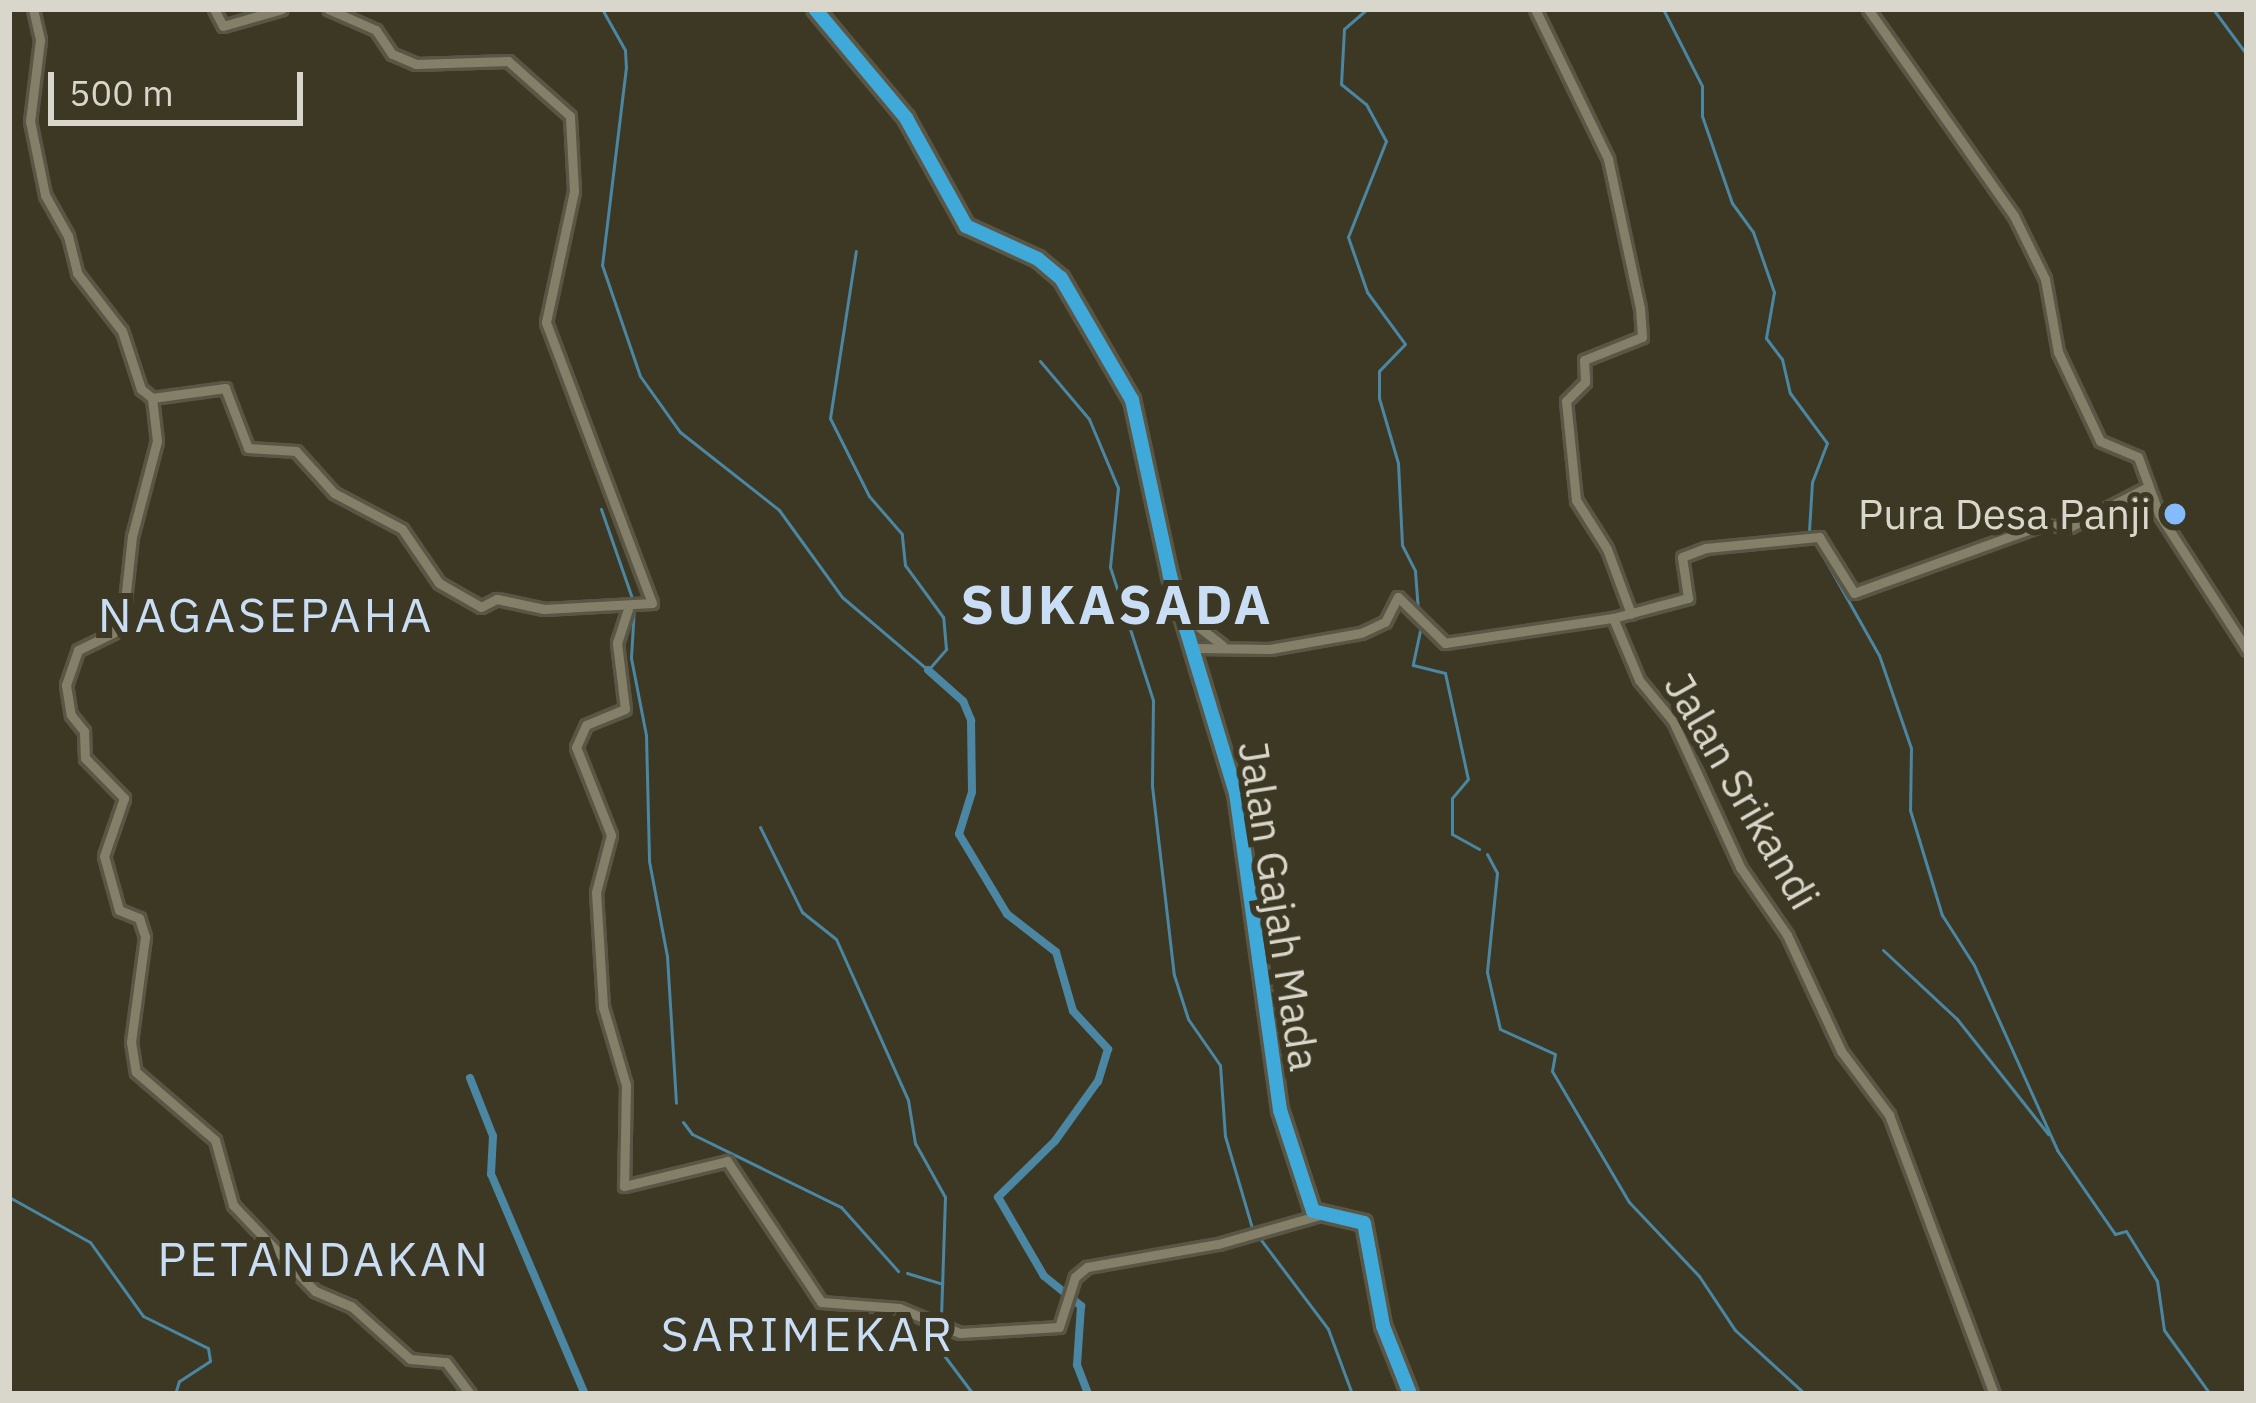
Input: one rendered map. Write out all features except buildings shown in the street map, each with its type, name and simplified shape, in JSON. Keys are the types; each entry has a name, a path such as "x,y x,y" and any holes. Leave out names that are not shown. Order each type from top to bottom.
{"highway":[{"name":"Jalan Gajah Mada","path":"815,9 906,118 964,224 1047,265 1094,333 1136,412 1237,800 1274,1090 1314,1214"},
{"path":"1314,1214 1364,1223 1380,1316 1410,1394"}],"street":[{"path":"33,9 40,40 30,121 45,195 68,236 76,273 122,331 140,389 152,398 225,388 248,448 296,451 334,493 402,529 439,583 478,605 501,598 546,609 632,608 652,599 546,322 574,191 570,116 529,72 501,58 408,62 376,30 328,9"},
{"path":"214,9 223,26 283,9"},
{"path":"1534,9 1608,159 1640,308 1640,339 1584,360 1585,382 1566,401 1576,500 1602,540 1631,614"},
{"path":"1868,9 2021,229 2046,283 2056,347 2100,441 2136,454 2146,488 2247,650"},
{"path":"152,398 157,441 133,531 122,623 77,650 66,681 71,715 84,731 85,758 124,799 104,856 119,910 139,918 145,937 131,1042 136,1072 215,1139 233,1205 315,1291 351,1306 406,1357 446,1362 470,1394"},
{"path":"1197,649 1222,645 1276,649 1361,633 1385,622 1398,597 1416,620 1448,644 1613,618 1689,597 1680,562 1686,554 1766,537 1812,537 1854,593 2042,525 2070,527 2146,488"},
{"path":"632,608 616,643 625,709 586,725 577,745 610,836 596,892 602,1006 626,1092 621,1183 635,1186 727,1161 820,1302 899,1308 948,1328 1059,1327 1078,1273 1095,1264 1256,1235 1314,1214"},
{"name":"Jalan Srikandi","path":"1613,618 1639,680 1672,721 1740,867 1787,934 1841,1051 1888,1115 1994,1394"},
{"path":"1192,626 1222,645"}],"waterway":[{"path":"602,9 625,50 626,67 602,265 640,376 680,432 779,510 842,597 928,670 946,649 943,617 905,565 902,534 869,496 830,418 856,251"},
{"path":"1367,9 1344,29 1341,84 1366,104 1386,141 1348,237 1367,292 1405,344 1379,371 1379,398 1398,463 1402,545 1415,571 1418,611"},
{"path":"1663,9 1702,86 1702,116 1732,203 1753,232 1774,292 1766,338 1782,359 1790,393 1827,443 1812,482 1809,531 1879,655 1911,748 1910,810 1942,915 1974,965 2057,1150 2115,1234 2126,1231 2157,1281 2164,1330 2210,1394"},
{"path":"2213,9 2247,55"},
{"path":"1040,361 1089,419 1118,488 1110,567 1153,700 1152,786 1174,975 1188,1019 1220,1065 1225,1136 1252,1228 1328,1329 1352,1394"},
{"path":"601,509 632,598"},
{"path":"634,607 631,658 646,735 649,861 667,956 676,1103"},
{"path":"1421,626 1413,665 1445,673 1468,779 1452,798 1452,834 1479,849"},
{"path":"928,670 963,701 971,720 972,792 959,834 1007,914 1056,952 1073,1011 1108,1049 1098,1081 1055,1141 998,1197 1044,1276 1081,1306 1077,1365 1088,1394"},
{"path":"760,827 802,912 836,939 908,1100 915,1143 945,1197 941,1319"},
{"path":"1487,854 1497,873 1487,972 1500,1029 1555,1054 1552,1071 1629,1202 1699,1276 1735,1330 1805,1394"},
{"path":"1883,950 1957,1019 2048,1134"},
{"path":"470,1078 493,1136 491,1174 585,1394"},
{"path":"683,1122 692,1134 841,1207 898,1271"},
{"path":"9,1197 90,1242 143,1316 208,1348 210,1361 179,1381 175,1394"},
{"path":"907,1273 942,1284"},
{"path":"941,1328 943,1354 973,1394"}],"place":[{"name":"Pura Desa Panji","path":"2175,514"}],"district":[{"name":"SUKASADA","path":"1117,604"},
{"name":"NAGASEPAHA","path":"266,615"},
{"name":"PETANDAKAN","path":"324,1259"},
{"name":"SARIMEKAR","path":"808,1334"}]}
